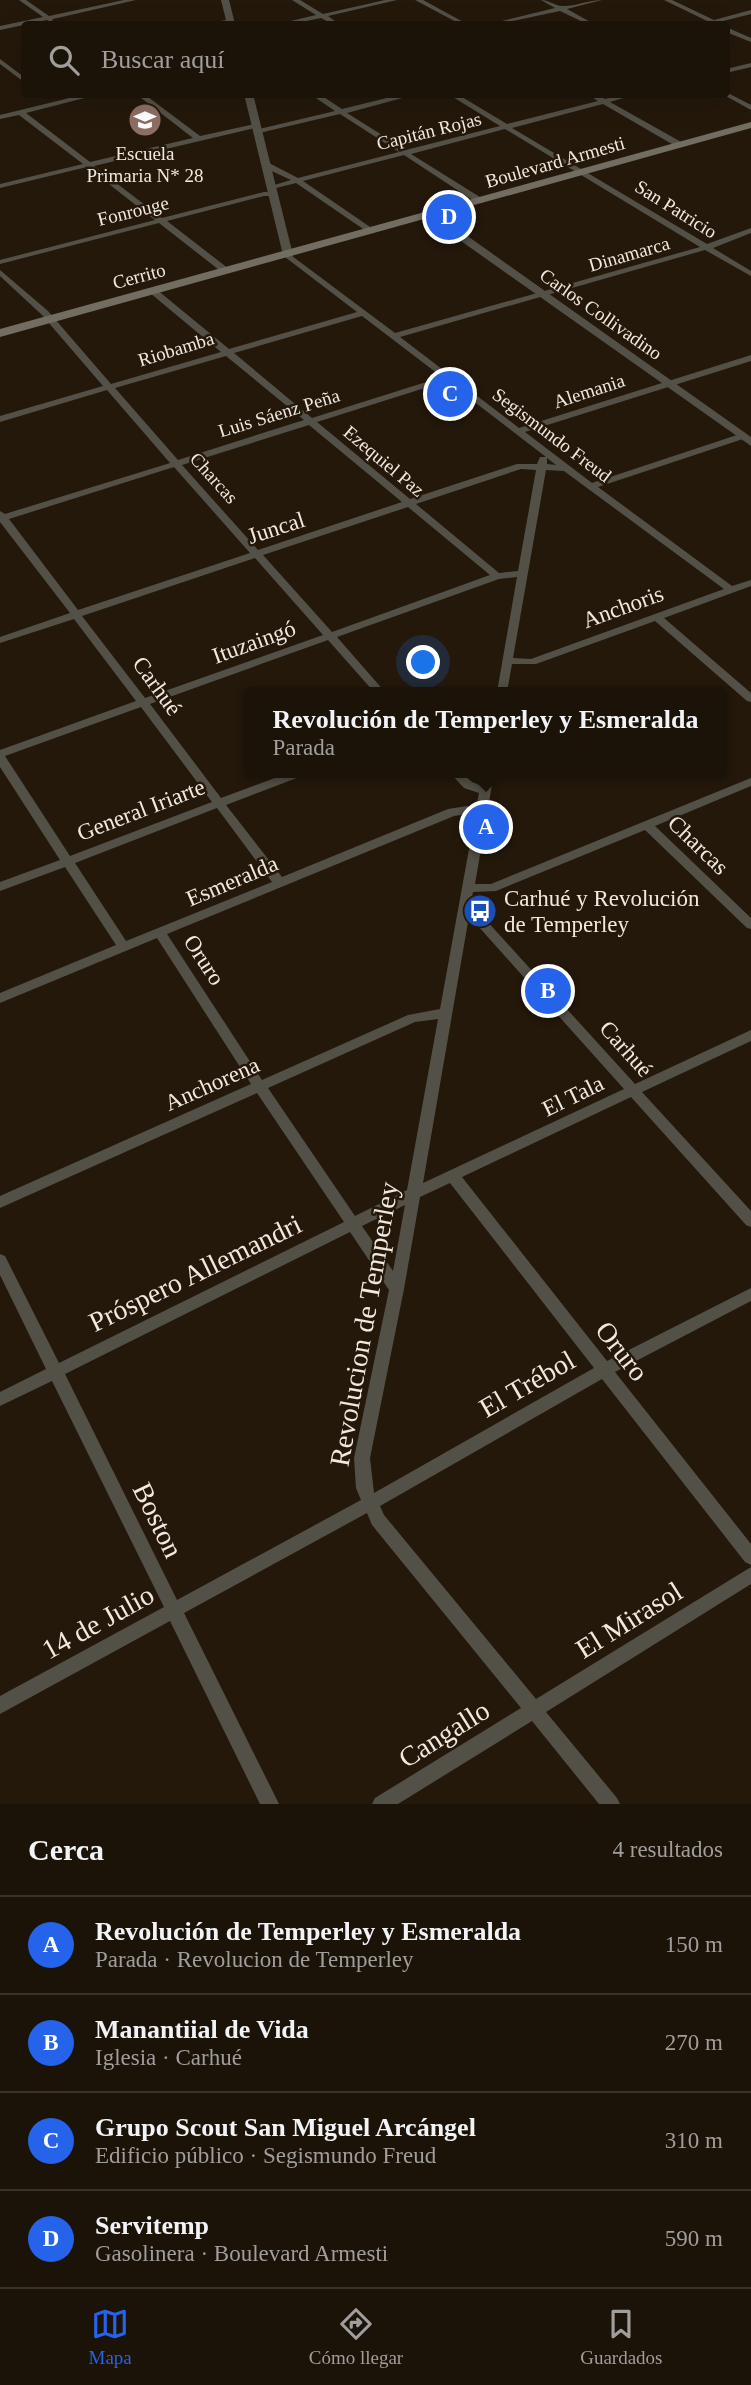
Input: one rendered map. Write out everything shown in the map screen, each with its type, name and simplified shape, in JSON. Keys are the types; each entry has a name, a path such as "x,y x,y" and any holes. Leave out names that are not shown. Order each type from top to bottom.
{"main road":[{"name":"Boulevard Armesti","path":"288,255 751,125"},
{"name":"Cerrito","path":"0,333 288,255"}],"street":[{"path":"22,0 52,21"},
{"path":"34,21 133,0"},
{"path":"225,0 230,21"},
{"path":"295,0 330,21"},
{"path":"298,21 394,0"},
{"path":"418,0 458,21"},
{"path":"544,0 585,21"},
{"path":"507,21 599,0"},
{"path":"667,0 711,21"},
{"path":"722,21 751,12"},
{"path":"0,28 21,24"},
{"path":"730,31 751,40"},
{"path":"0,61 21,78"},
{"path":"730,70 751,65"},
{"path":"0,71 21,67"},
{"path":"730,96 751,108"},
{"path":"48,98 55,104"},
{"path":"0,117 80,98"},
{"path":"144,98 197,137"},
{"path":"249,98 288,255"},
{"path":"319,98 481,201"},
{"path":"0,186 197,137 341,112 399,98"},
{"name":"San Patricio","path":"458,98 751,274"},
{"path":"597,98 680,145"},
{"name":"Capitán Rojas","path":"273,191 297,180 619,98"},
{"path":"20,112 226,271"},
{"path":"267,165 297,180 372,231"},
{"name":"Fonrouge","path":"0,262 273,191"},
{"name":"Carlos Collivadino","path":"431,215 747,439"},
{"name":"Dinamarca","path":"393,336 707,247 751,230"},
{"name":"Segismundo Freud","path":"288,255 566,468 731,590"},
{"name":"Charcas","path":"0,272 50,318 175,463 375,687"},
{"name":"Ezequiel Paz","path":"153,291 497,576"},
{"name":"Riobamba","path":"0,419 363,313"},
{"name":"Alemania","path":"518,431 751,358"},
{"name":"Luis Sáenz Peña","path":"1,517 448,378"},
{"path":"592,486 747,439"},
{"path":"503,687 545,452"},
{"name":"Juncal","path":"0,640 520,466 566,468"},
{"name":"Carhué","path":"1,517 280,884"},
{"name":"Ituzaingó","path":"0,756 497,576 523,573"},
{"name":"Anchoris","path":"508,662 532,662 751,583"},
{"path":"656,617 751,699"},
{"path":"0,756 124,948"},
{"name":"General Iriarte","path":"0,887 284,778"},
{"path":"461,778 468,785 485,791"},
{"name":"Revolucion de Temperley","path":"487,778 397,1289 362,1458 364,1488 377,1520 611,1804"},
{"path":"467,888 492,888 751,782"},
{"name":"Esmeralda","path":"0,998 452,812 467,810 480,813"},
{"name":"Charcas","path":"646,824 751,925"},
{"name":"Carhué","path":"463,915 482,923 751,1220"},
{"name":"Oruro","path":"160,934 397,1289"},
{"name":"Anchorena","path":"0,1202 413,1017 444,1013"},
{"name":"El Tala","path":"414,1194 751,1035"},
{"name":"Oruro","path":"453,1176 751,1557"},
{"name":"Próspero Allemandri","path":"0,1399 414,1194"},
{"name":"Boston","path":"0,1260 270,1804"},
{"name":"El Trébol","path":"369,1504 604,1370 751,1294"},
{"name":"14 de Julio","path":"0,1706 369,1504"},
{"name":"El Mirasol","path":"534,1708 751,1575"},
{"name":"Cangallo","path":"381,1804 534,1708"}],"place":[{"name":"Escuela Primaria N* 28","path":"145,120"},
{"name":"Servitemp","path":"449,217"},
{"name":"Grupo Scout San Miguel Arcángel","path":"450,394"},
{"name":"Revolución de Temperley y Esmeralda","path":"486,827"},
{"name":"Carhué y Revolución de Temperley","path":"480,911"},
{"name":"Manantiial de Vida","path":"548,991"}]}
